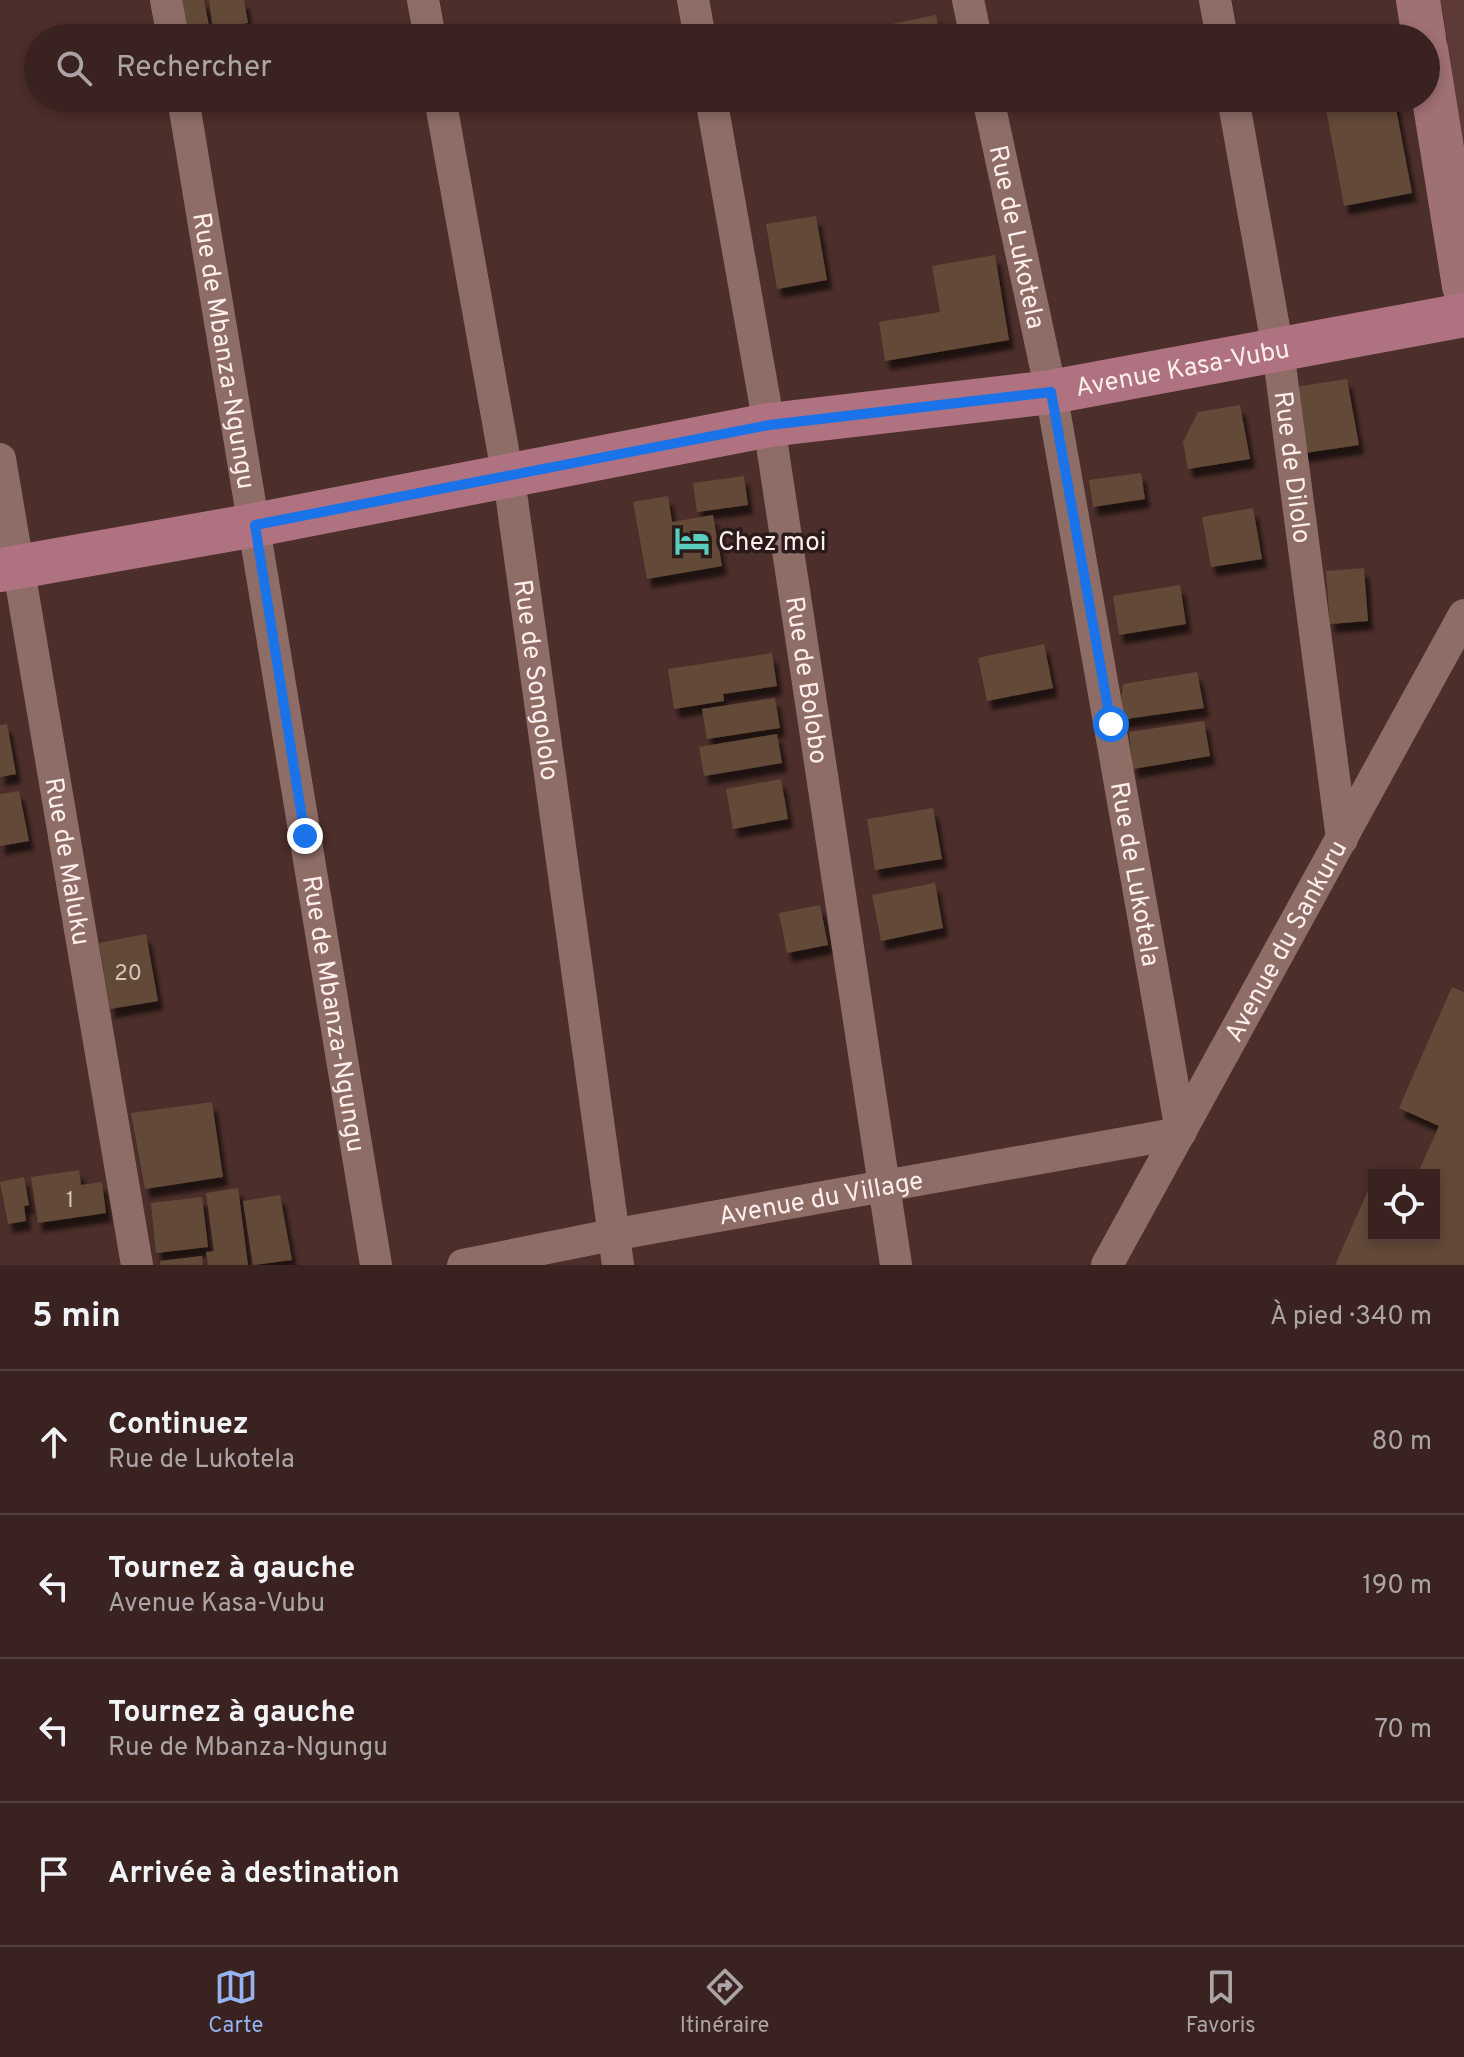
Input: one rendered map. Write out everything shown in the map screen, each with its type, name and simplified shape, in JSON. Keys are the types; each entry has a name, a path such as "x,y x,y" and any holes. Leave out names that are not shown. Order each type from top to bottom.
{"main road":[{"name":"Avenue Kasa-Vubu","path":"9,568 255,525 769,425 1051,392 1464,315"}],"street":[{"path":"166,0 170,24"},
{"path":"423,0 427,24"},
{"path":"693,0 697,24"},
{"path":"968,0 973,24"},
{"path":"1215,0 1219,24"},
{"path":"1418,0 1422,24"},
{"name":"Rue de Mbanza-Ngungu","path":"185,112 376,1265"},
{"name":"Rue de Songololo","path":"442,112 507,476 615,1250"},
{"name":"Rue de Bolobo","path":"713,112 769,425 896,1265"},
{"name":"Rue de Lukotela","path":"991,112 1051,392 1180,1132"},
{"name":"Rue de Dilolo","path":"1236,112 1278,350 1342,839"},
{"path":"1436,112 1464,286"},
{"name":"Rue de Maluku","path":"0,459 9,568 137,1265"},
{"name":"Avenue du Sankuru","path":"1107,1265 1464,615"},
{"name":"Avenue du Village","path":"463,1265 615,1250 884,1187 1180,1132"}],"shaded area":[{"path":"1441,0 1464,0 1464,150"}],"building":[{"path":"176,0 204,0 209,24 180,24"},
{"path":"209,0 244,0 248,23 212,24"},
{"path":"936,15 938,24 892,24"},
{"path":"1327,112 1397,112 1412,193 1344,206"},
{"path":"816,216 827,280 777,289 766,224"},
{"path":"995,255 1009,340 885,361 879,322 940,312 932,266"},
{"path":"1347,379 1359,445 1298,454 1289,388"},
{"path":"1240,405 1250,459 1188,469 1183,442 1198,412"},
{"path":"1141,473 1145,499 1093,507 1089,480"},
{"path":"744,476 748,505 697,512 693,483"},
{"path":"668,496 672,522 713,515 722,566 647,579 633,502"},
{"path":"1253,508 1262,559 1211,567 1202,517"},
{"path":"1364,568 1368,621 1330,624 1326,571"},
{"path":"1180,585 1186,624 1119,635 1113,596"},
{"path":"1044,644 1053,688 987,701 978,658"},
{"path":"772,653 777,686 723,694 724,701 674,709 668,669"},
{"path":"1197,672 1204,708 1119,720 1123,684"},
{"path":"775,698 780,728 707,739 702,709"},
{"path":"1204,721 1210,756 1133,769 1129,732"},
{"path":"7,724 16,774 0,777 0,725"},
{"path":"777,734 782,763 704,776 699,747"},
{"path":"781,779 788,819 733,829 726,789"},
{"path":"19,791 29,841 0,846 0,794"},
{"path":"933,808 942,859 875,870 867,819"},
{"path":"935,883 943,928 881,941 872,895"},
{"path":"820,905 828,945 787,953 779,913"},
{"path":"146,934 158,1001 110,1009 99,943"},
{"path":"1452,987 1464,992 1464,1265 1335,1265 1368,1191 1368,1241 1440,1241 1440,1169 1420,1169 1439,1126 1399,1108"},
{"path":"212,1102 223,1177 145,1189 131,1113"},
{"path":"79,1170 81,1185 102,1182 106,1213 38,1223 31,1177"},
{"path":"24,1177 29,1205 24,1206 26,1221 8,1224 0,1182"},
{"path":"238,1188 248,1265 208,1265 206,1252 214,1251 206,1193"},
{"path":"280,1195 292,1260 253,1265 243,1201"},
{"path":"202,1197 208,1247 156,1253 151,1203"},
{"path":"202,1256 203,1265 160,1265 160,1261"}],"place":[{"name":"Chez moi","path":"692,541"}],"route":[{"path":"305,836 255,525 769,425 1051,392 1111,724"}]}
